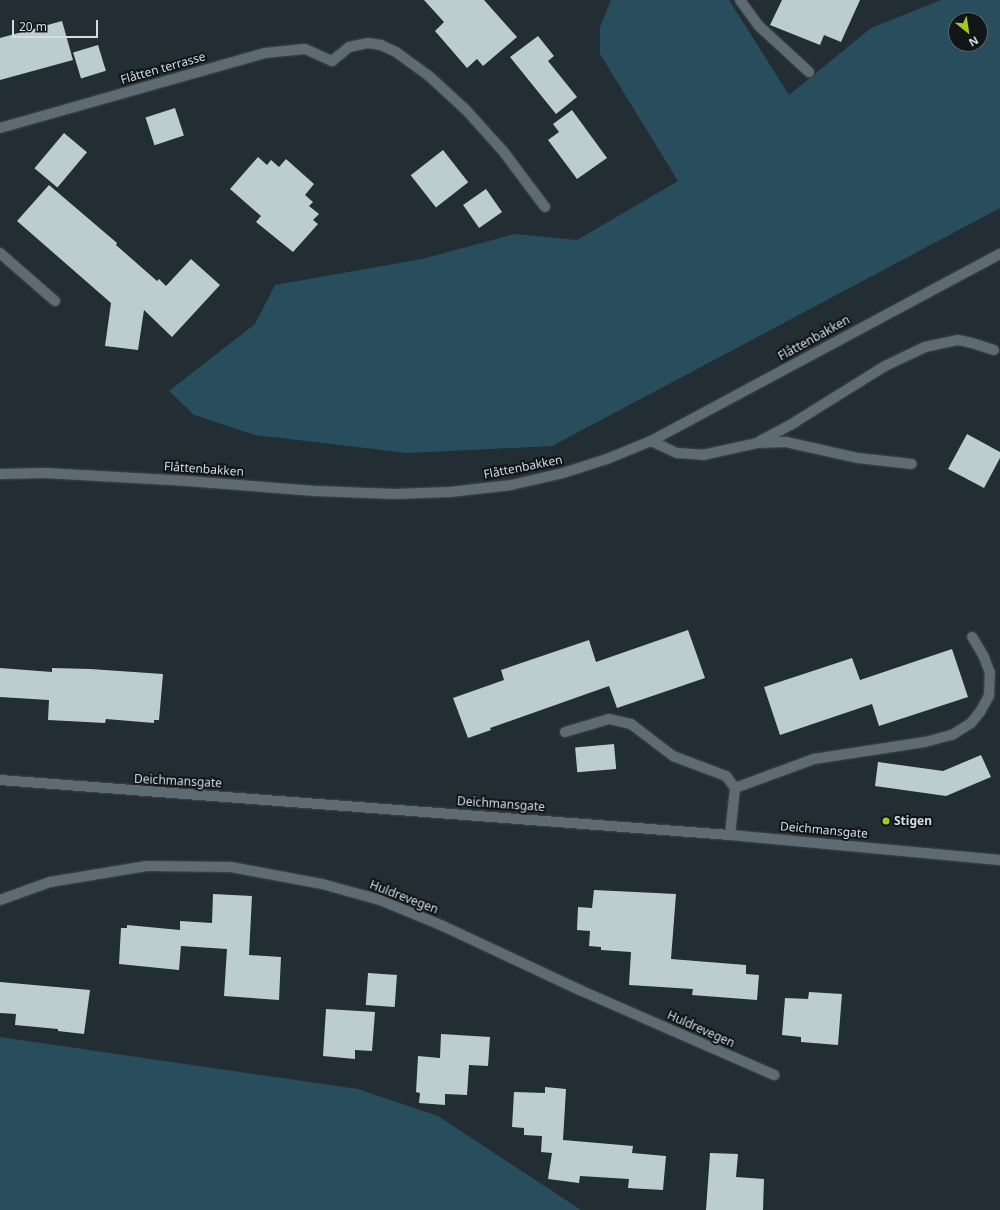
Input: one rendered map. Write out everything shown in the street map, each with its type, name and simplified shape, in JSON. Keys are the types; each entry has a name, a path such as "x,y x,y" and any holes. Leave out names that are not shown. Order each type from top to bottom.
{"street":[{"path":"740,0 759,26 809,72"},
{"name":"Flåtten terrasse","path":"0,128 265,53 305,49 332,62 349,46 368,42 381,45 396,52 428,75 466,110 503,151 545,207"},
{"path":"0,254 55,301"},
{"name":"Flåttenbakken","path":"0,474 45,473 188,481 323,491 394,494 450,492 511,485 563,473 607,459 651,441 1000,254"},
{"path":"757,443 795,422 885,366 925,347 958,340 994,350"},
{"path":"651,441 677,453 702,455 757,443 786,442 858,458 912,464"},
{"path":"735,788 814,759 925,742 952,735 965,727 980,712 989,696 990,673 983,655 972,637"},
{"path":"565,732 609,719 631,724 673,756 726,776 735,788 730,835"},
{"name":"Deichmansgate","path":"0,780 730,835 1000,860"},
{"name":"Huldrevegen","path":"0,900 50,882 147,866 231,867 322,884 380,900 443,926 568,984 774,1075"}],"shaded area":[{"path":"611,0 729,0 789,95 871,28 941,0 1000,0 1000,208 552,446 408,453 255,435 194,415 169,391 255,324 275,285 422,259 515,234 577,240 678,181 600,54 600,27"},
{"path":"0,1037 358,1089 438,1116 581,1210 0,1210"}],"building":[{"path":"424,0 484,0 517,37 483,66 477,59 467,68 435,31 444,22"},
{"path":"782,0 860,0 841,42 824,35 820,45 770,25"},
{"path":"62,21 73,60 0,80 0,38"},
{"path":"538,36 554,56 548,61 577,97 556,114 510,57"},
{"path":"98,45 106,71 81,78 73,53"},
{"path":"175,108 184,136 154,145 146,118"},
{"path":"572,110 607,158 577,179 548,140 559,132 553,124"},
{"path":"64,133 87,152 57,188 34,168"},
{"path":"443,150 468,182 436,208 411,175"},
{"path":"258,157 267,165 271,160 279,167 286,159 314,184 305,195 313,202 309,206 319,214 313,220 318,224 293,252 256,222 261,216 230,189"},
{"path":"49,185 117,243 116,245 157,281 159,279 166,286 191,259 220,285 172,337 144,310 138,350 105,346 111,303 17,221"},
{"path":"486,189 502,212 479,228 463,205"},
{"path":"967,434 1000,452 1000,458 984,488 948,469"},
{"path":"688,630 705,678 617,708 609,686 490,728 491,730 468,738 453,698 504,680 501,670 589,640 596,662"},
{"path":"952,649 968,697 879,726 872,704 780,735 764,687 852,658 860,680"},
{"path":"0,668 52,672 52,668 90,669 163,674 159,720 154,720 154,723 106,719 105,723 48,720 49,700 0,697"},
{"path":"614,744 616,769 577,772 575,747"},
{"path":"981,755 991,777 946,796 875,786 878,762 943,771"},
{"path":"594,890 676,894 671,959 746,965 746,974 759,975 757,1000 692,995 693,989 629,985 631,952 601,950 601,947 589,946 590,931 577,930 578,907 592,908"},
{"path":"213,894 252,896 249,955 281,957 279,1000 224,996 227,949 181,946 179,970 119,964 121,928 127,928 127,925 180,930 180,921 212,923"},
{"path":"368,973 397,975 395,1007 366,1005"},
{"path":"0,982 90,990 84,1034 58,1031 58,1029 15,1025 16,1014 0,1013"},
{"path":"809,992 842,994 838,1045 801,1042 801,1037 782,1035 785,998 808,999"},
{"path":"326,1009 375,1012 372,1051 355,1050 355,1059 323,1056"},
{"path":"441,1034 490,1037 488,1066 469,1065 467,1095 445,1094 445,1105 419,1103 420,1093 416,1092 418,1056 440,1058"},
{"path":"545,1087 566,1089 563,1140 633,1146 632,1153 666,1156 663,1190 628,1188 629,1179 580,1176 579,1183 548,1179 552,1153 541,1152 542,1136 524,1135 524,1128 512,1127 514,1092 545,1093"},
{"path":"710,1153 738,1154 736,1177 764,1179 763,1210 706,1210"}],"place":[{"name":"Stigen","path":"886,821"}]}
